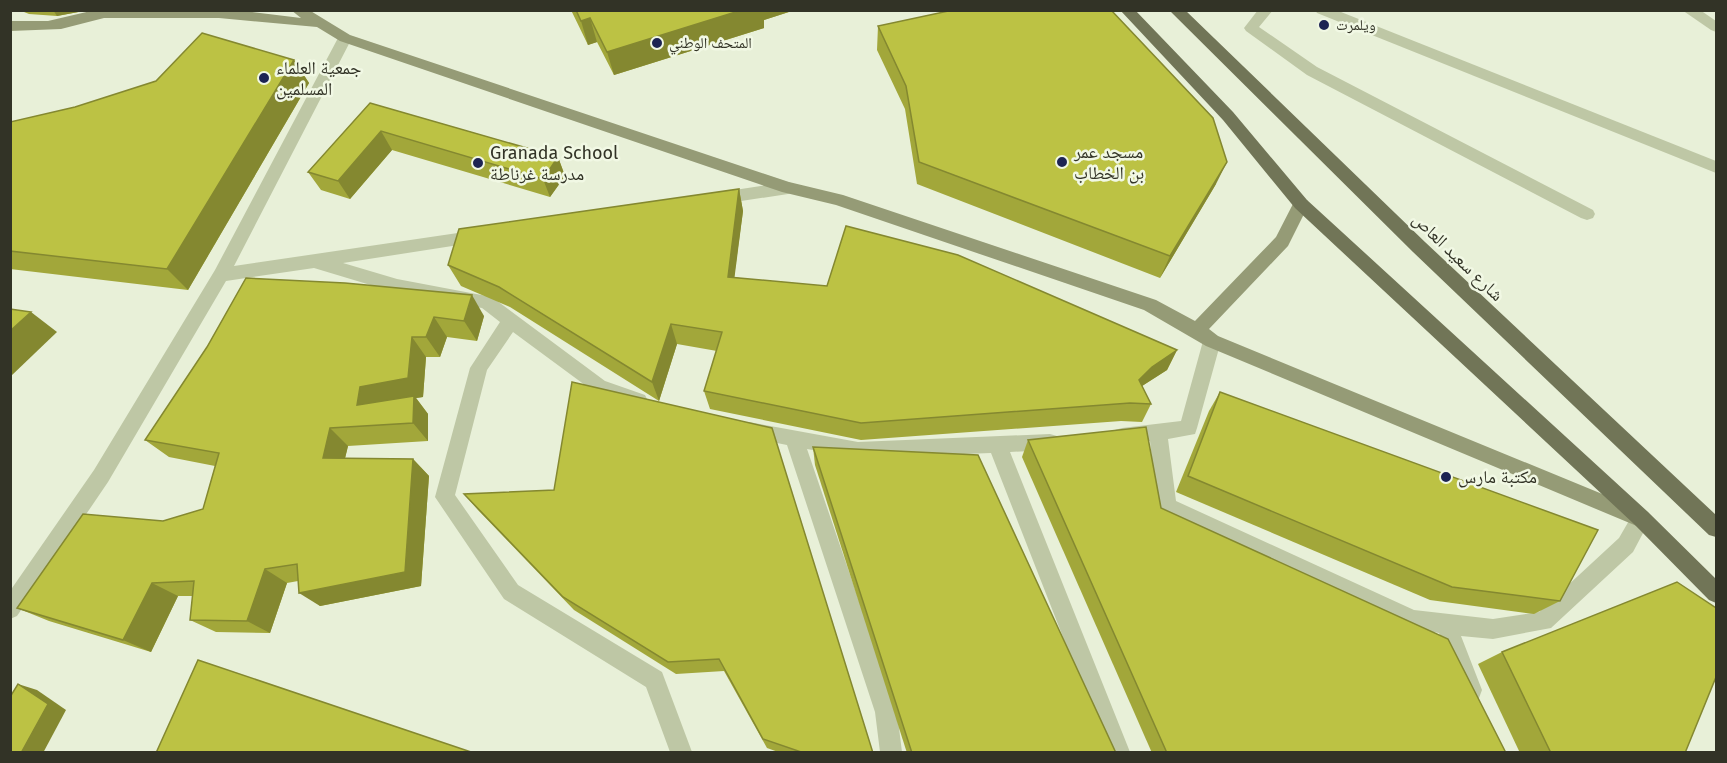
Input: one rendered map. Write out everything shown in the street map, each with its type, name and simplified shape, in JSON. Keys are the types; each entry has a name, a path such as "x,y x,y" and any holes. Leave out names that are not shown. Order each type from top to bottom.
{"main road":[{"path":"298,10 345,38 788,188 837,198 1150,305 1205,336 1641,518"},
{"path":"319,10 328,27"},
{"path":"1127,10 1228,116 1301,204 1641,518 1716,593"},
{"name":"شارع سعيد العاص","path":"1176,10 1419,248 1716,528"},
{"path":"15,28 50,26 107,12 219,13 328,27"},
{"path":"1205,336 1209,316 1282,241 1301,204"}],"street":[{"path":"1266,10 1251,28 1312,71 1587,214"},
{"path":"1322,10 1716,167"},
{"path":"1689,10 1716,27"},
{"path":"10,609 101,476 221,275 345,38"},
{"path":"696,202 788,188"},
{"path":"221,275 499,233"},
{"path":"314,261 397,286 486,302 599,386 654,406"},
{"path":"510,322 479,368 445,497 511,592 654,680 681,753"},
{"path":"1103,437 1188,428 1205,336"},
{"path":"730,427 858,450 998,446 1068,441"},
{"path":"1158,432 1167,506 1413,620 1492,629 1544,621 1626,545 1641,518"},
{"path":"794,438 886,712 891,753"},
{"path":"998,446 1119,753"},
{"path":"1446,624 1478,710"}],"building":[{"path":"576,10 742,10 607,52 590,18 581,21"},
{"name":"مسجد عمر بن الخطاب","path":"953,10 1111,10 1213,118 1227,162 1170,256 919,162 906,86 878,26"},
{"path":"202,33 294,60 167,269 10,251 10,122 75,107 156,81"},
{"path":"370,103 558,157 543,179 381,131 338,181 308,172"},
{"path":"739,189 728,277 827,286 846,226 958,255 1177,350 1152,367 1139,380 1151,404 1130,403 861,423 704,391 722,332 671,324 652,382 499,287 448,265 459,229"},
{"path":"246,278 345,283 472,295 464,321 434,317 426,337 412,337 408,378 360,387 357,405 414,396 413,423 330,428 323,458 413,459 405,572 299,593 297,564 265,569 247,621 190,620 194,581 152,583 123,640 17,608 83,514 163,521 203,509 219,453 145,440 207,347"},
{"path":"10,309 31,312 10,331"},
{"path":"572,382 772,428 873,753 804,753 763,739 719,659 668,662 563,597 464,494 554,490"},
{"path":"1220,392 1598,530 1560,601 1452,587 1188,476"},
{"path":"1146,427 1161,508 1448,639 1506,753 1167,753 1028,440"},
{"path":"813,447 978,455 1116,753 912,753"},
{"path":"1677,582 1716,608 1716,677 1685,753 1551,753 1502,652"},
{"path":"198,660 474,753 156,753"},
{"path":"18,684 48,704 21,753 10,753 10,697"}],"place":[{"name":"ويلمرت","path":"1324,25"},
{"name":"المتحف الوطني","path":"657,43"},
{"name":"جمعية العلماء المسلمين","path":"264,78"},
{"name":"مسجد عمر بن الخطاب","path":"1062,162"},
{"name":"Granada School مدرسة غرناطة","path":"478,163"},
{"name":"مكتبة مارس","path":"1446,477"}]}
